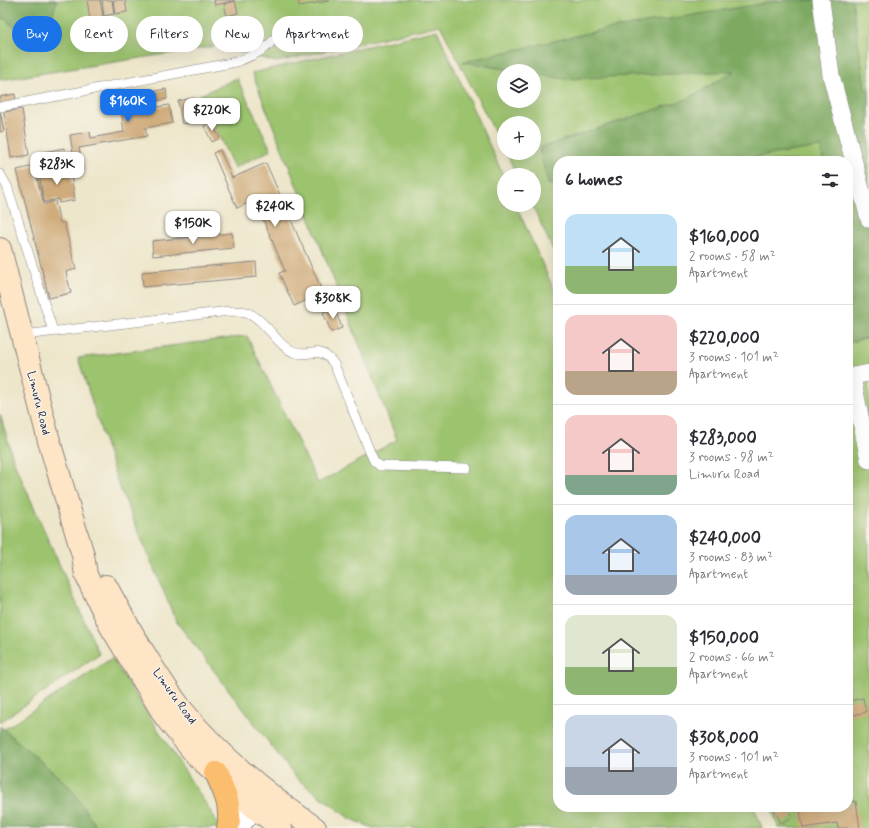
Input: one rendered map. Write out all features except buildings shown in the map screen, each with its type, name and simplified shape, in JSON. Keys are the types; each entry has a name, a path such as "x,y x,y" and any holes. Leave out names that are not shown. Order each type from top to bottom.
{"main road":[{"name":"Limuru Road","path":"1,258 49,441 83,555 86,575 110,625 135,670 166,718 197,756 216,773 262,808 315,828"},
{"name":"Limuru Road","path":"83,555 98,570 141,647 183,711 213,744 262,808 281,828"},
{"path":"216,773 228,802 230,815 228,828"}],"street":[{"path":"821,0 832,75 853,156"},
{"path":"853,157 869,219"},
{"path":"853,377 869,374"},
{"path":"853,390 869,460"},
{"path":"236,828 262,808"}],"lane":[{"path":"0,107 236,62 254,55 272,44"},
{"path":"0,174 12,198 54,331"},
{"path":"22,335 230,311 246,312 260,321 287,348 296,353 319,352 328,356 334,364 374,461 380,466 467,468"}],"green space":[{"path":"0,0 869,0 869,828 779,828 773,812 853,812 853,156 553,156 553,249 535,212 541,212 541,168 514,168 510,160 541,160 541,116 497,116 497,136 440,25 363,42 363,16 272,16 272,52 320,52 276,62 239,52 264,52 264,16 211,16 211,47 203,48 203,16 136,16 136,52 179,52 0,80"},
{"path":"0,0 57,0 52,16 12,16 12,25 0,16"},
{"path":"784,0 852,0 865,87 869,92 869,337 853,342 853,156 822,156 821,147 761,156 553,156 553,184 548,184 541,156 541,147 687,99 735,71 565,79 541,75 541,64 497,64 497,68 463,62 597,31"},
{"path":"437,30 500,168 497,168 497,212 519,212 553,288 553,812 756,812 762,828 373,828 349,818 296,778 176,621 117,481 78,358 247,336 318,483 397,440 252,73 342,52 363,52 363,47"},
{"path":"237,78 271,150 234,168 200,95"},
{"path":"0,414 14,462 99,654 0,722"},
{"path":"112,658 220,826 218,828 0,828 0,732"},
{"path":"0,726 70,787 97,828 0,828"}]}
